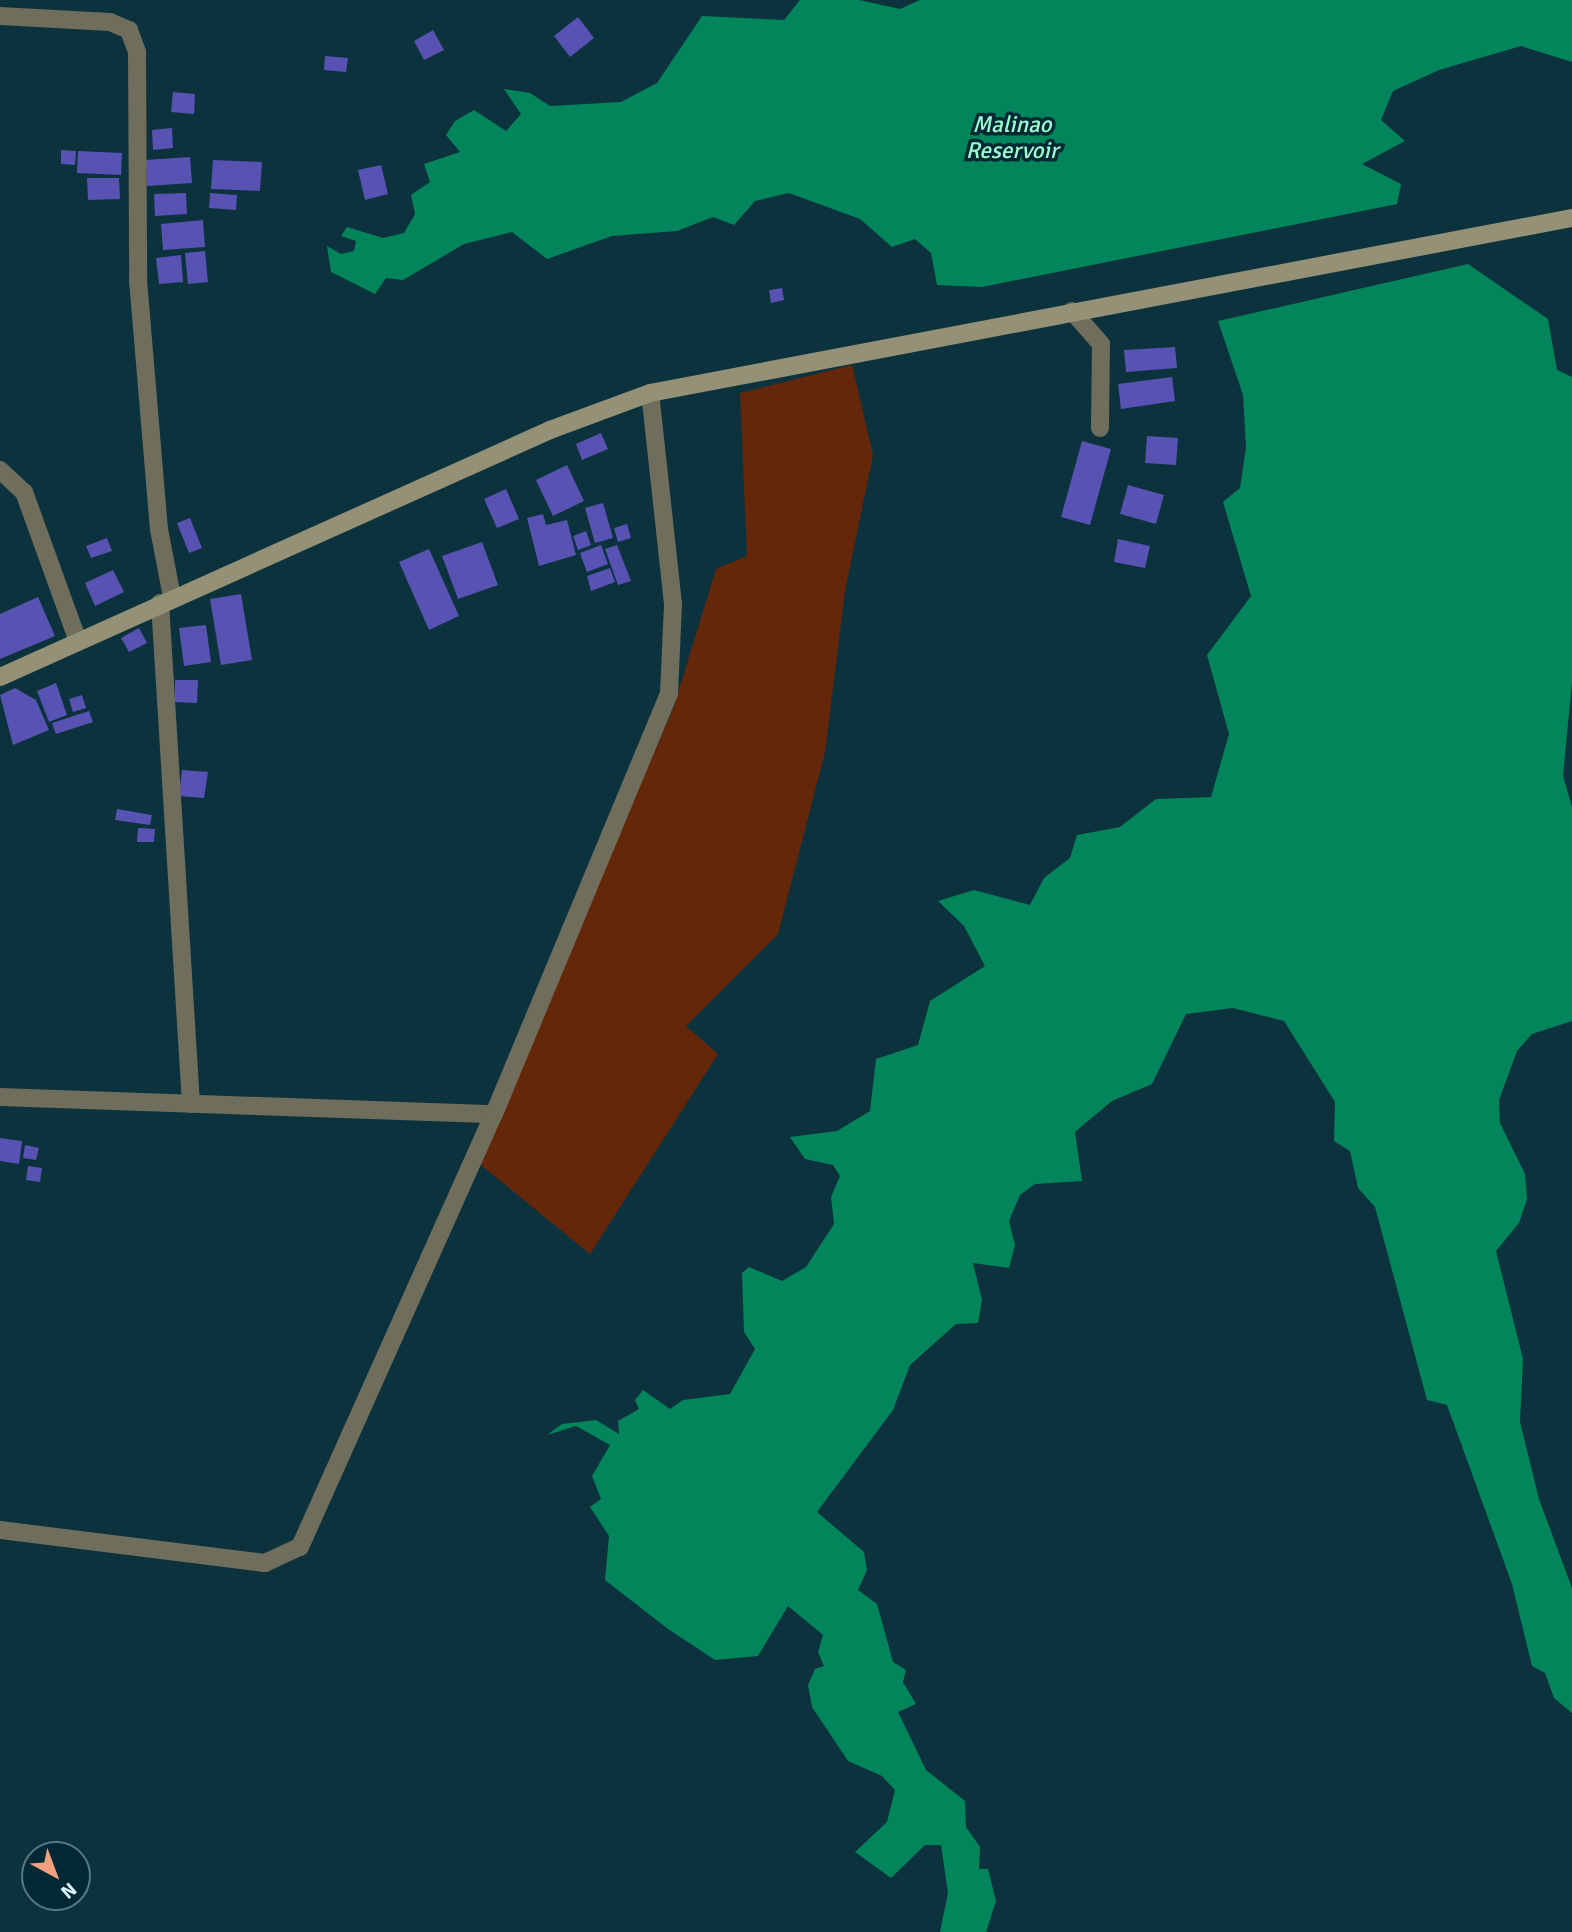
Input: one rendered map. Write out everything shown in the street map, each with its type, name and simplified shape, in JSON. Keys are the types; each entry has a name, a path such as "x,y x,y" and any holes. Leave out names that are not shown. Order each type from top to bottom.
{"main road":[{"path":"0,677 166,600 550,430 650,393 1572,218"}],"street":[{"path":"0,16 110,22 129,30 137,52 138,280 166,600 191,1104"},
{"path":"1072,312 1101,344 1100,428"},
{"path":"0,1530 265,1563 300,1548 494,1114 669,693 673,604 650,393"},
{"path":"0,470 13,475 24,492 78,641"},
{"path":"0,1097 494,1114"}],"shaded area":[{"path":"852,365 873,455 845,591 825,752 778,934 686,1026 718,1054 590,1254 476,1161 673,709 716,569 747,556 740,393"}],"water":[{"name":"Malinao Reservoir","path":"800,0 859,0 900,9 920,0 1572,0 1572,62 1521,46 1439,70 1393,91 1381,120 1405,141 1362,164 1401,184 1397,204 982,287 937,285 931,253 915,239 892,247 860,219 789,193 755,201 734,225 713,217 677,231 612,236 547,259 512,232 464,244 403,280 386,278 375,294 331,272 327,246 341,254 354,251 356,241 341,236 347,227 383,238 404,233 415,214 411,195 430,182 424,164 460,152 446,135 455,121 474,110 506,131 521,114 504,89 530,93 550,106 621,102 657,83 702,16 784,20"},
{"path":"1468,264 1548,319 1557,370 1572,377 1572,682 1563,776 1572,807 1572,1021 1532,1034 1517,1051 1499,1100 1500,1123 1525,1174 1527,1199 1519,1223 1496,1251 1523,1359 1520,1422 1539,1499 1572,1588 1572,1713 1554,1698 1545,1673 1532,1666 1512,1584 1447,1405 1427,1400 1375,1207 1358,1188 1350,1151 1334,1141 1335,1102 1284,1021 1233,1008 1186,1014 1152,1084 1112,1101 1075,1132 1082,1181 1035,1184 1020,1195 1009,1221 1015,1245 1009,1268 973,1263 982,1300 978,1323 956,1324 910,1365 893,1410 817,1512 864,1552 867,1570 858,1590 877,1604 893,1662 906,1670 903,1682 916,1704 898,1712 926,1770 965,1801 966,1827 980,1847 979,1869 988,1869 996,1901 986,1932 940,1932 948,1893 941,1845 925,1845 891,1878 855,1852 887,1822 895,1790 882,1776 848,1761 812,1707 808,1685 815,1669 824,1666 818,1652 823,1635 788,1606 758,1656 715,1660 668,1629 605,1580 609,1536 590,1507 601,1499 592,1476 610,1445 576,1426 547,1435 562,1424 596,1420 619,1434 618,1421 639,1409 635,1400 643,1390 670,1409 683,1400 730,1394 755,1349 744,1332 742,1273 749,1267 782,1281 806,1267 834,1224 831,1197 840,1176 833,1165 805,1159 790,1137 837,1131 870,1111 876,1059 918,1045 930,1001 985,966 964,926 938,901 974,890 1030,905 1044,878 1070,858 1077,835 1120,827 1156,799 1211,797 1229,734 1207,655 1251,596 1223,502 1240,488 1246,448 1243,395 1218,321"}],"building":[{"path":"578,17 594,38 570,57 554,36"},
{"path":"433,30 444,50 424,60 414,41"},
{"path":"325,56 348,58 346,72 324,70"},
{"path":"173,92 195,94 194,114 171,112"},
{"path":"172,128 173,148 153,150 152,130"},
{"path":"61,150 76,151 75,165 61,164"},
{"path":"78,151 122,153 121,175 77,173"},
{"path":"190,157 192,183 147,186 146,160"},
{"path":"213,160 262,162 260,191 211,189"},
{"path":"381,165 388,194 365,200 358,170"},
{"path":"87,178 119,178 120,199 88,200"},
{"path":"186,193 187,214 155,216 154,194"},
{"path":"210,193 237,195 236,210 209,208"},
{"path":"203,220 205,247 163,250 161,224"},
{"path":"205,251 208,282 188,284 185,253"},
{"path":"181,255 183,282 159,284 156,258"},
{"path":"782,288 784,300 771,303 769,290"},
{"path":"1175,347 1177,368 1126,372 1124,350"},
{"path":"1172,377 1175,401 1121,409 1118,384"},
{"path":"601,433 608,449 582,460 576,444"},
{"path":"1147,436 1178,438 1176,465 1145,463"},
{"path":"1082,441 1111,449 1090,525 1061,517"},
{"path":"567,465 584,501 553,516 536,480"},
{"path":"1128,485 1164,495 1156,524 1120,514"},
{"path":"506,489 519,519 497,528 484,499"},
{"path":"603,503 613,538 595,543 585,508"},
{"path":"543,514 546,525 567,520 576,555 539,566 527,518"},
{"path":"190,518 202,548 189,553 177,523"},
{"path":"627,524 631,538 618,542 614,528"},
{"path":"586,531 591,545 578,550 573,536"},
{"path":"107,538 112,551 91,558 86,546"},
{"path":"1118,539 1150,546 1145,568 1114,562"},
{"path":"482,542 498,585 458,599 442,556"},
{"path":"601,545 608,564 587,572 580,553"},
{"path":"617,545 631,581 618,585 605,549"},
{"path":"429,549 459,616 429,630 399,562"},
{"path":"610,568 615,582 591,591 587,576"},
{"path":"113,570 124,592 95,606 85,583"},
{"path":"241,594 252,660 221,665 210,599"},
{"path":"38,597 55,636 0,659 0,614"},
{"path":"206,625 211,662 184,666 179,628"},
{"path":"139,628 147,643 129,652 121,638"},
{"path":"175,680 198,680 197,703 175,702"},
{"path":"56,683 67,715 49,722 37,691"},
{"path":"15,688 36,700 49,730 13,745 0,695"},
{"path":"82,695 86,708 73,712 69,699"},
{"path":"89,711 93,722 56,734 52,723"},
{"path":"182,770 208,772 204,798 179,796"},
{"path":"117,809 152,815 150,825 115,820"},
{"path":"138,828 155,829 154,842 137,842"},
{"path":"0,1138 22,1141 19,1164 0,1161"},
{"path":"25,1145 39,1148 36,1160 23,1158"},
{"path":"28,1166 42,1168 40,1182 26,1180"}]}
